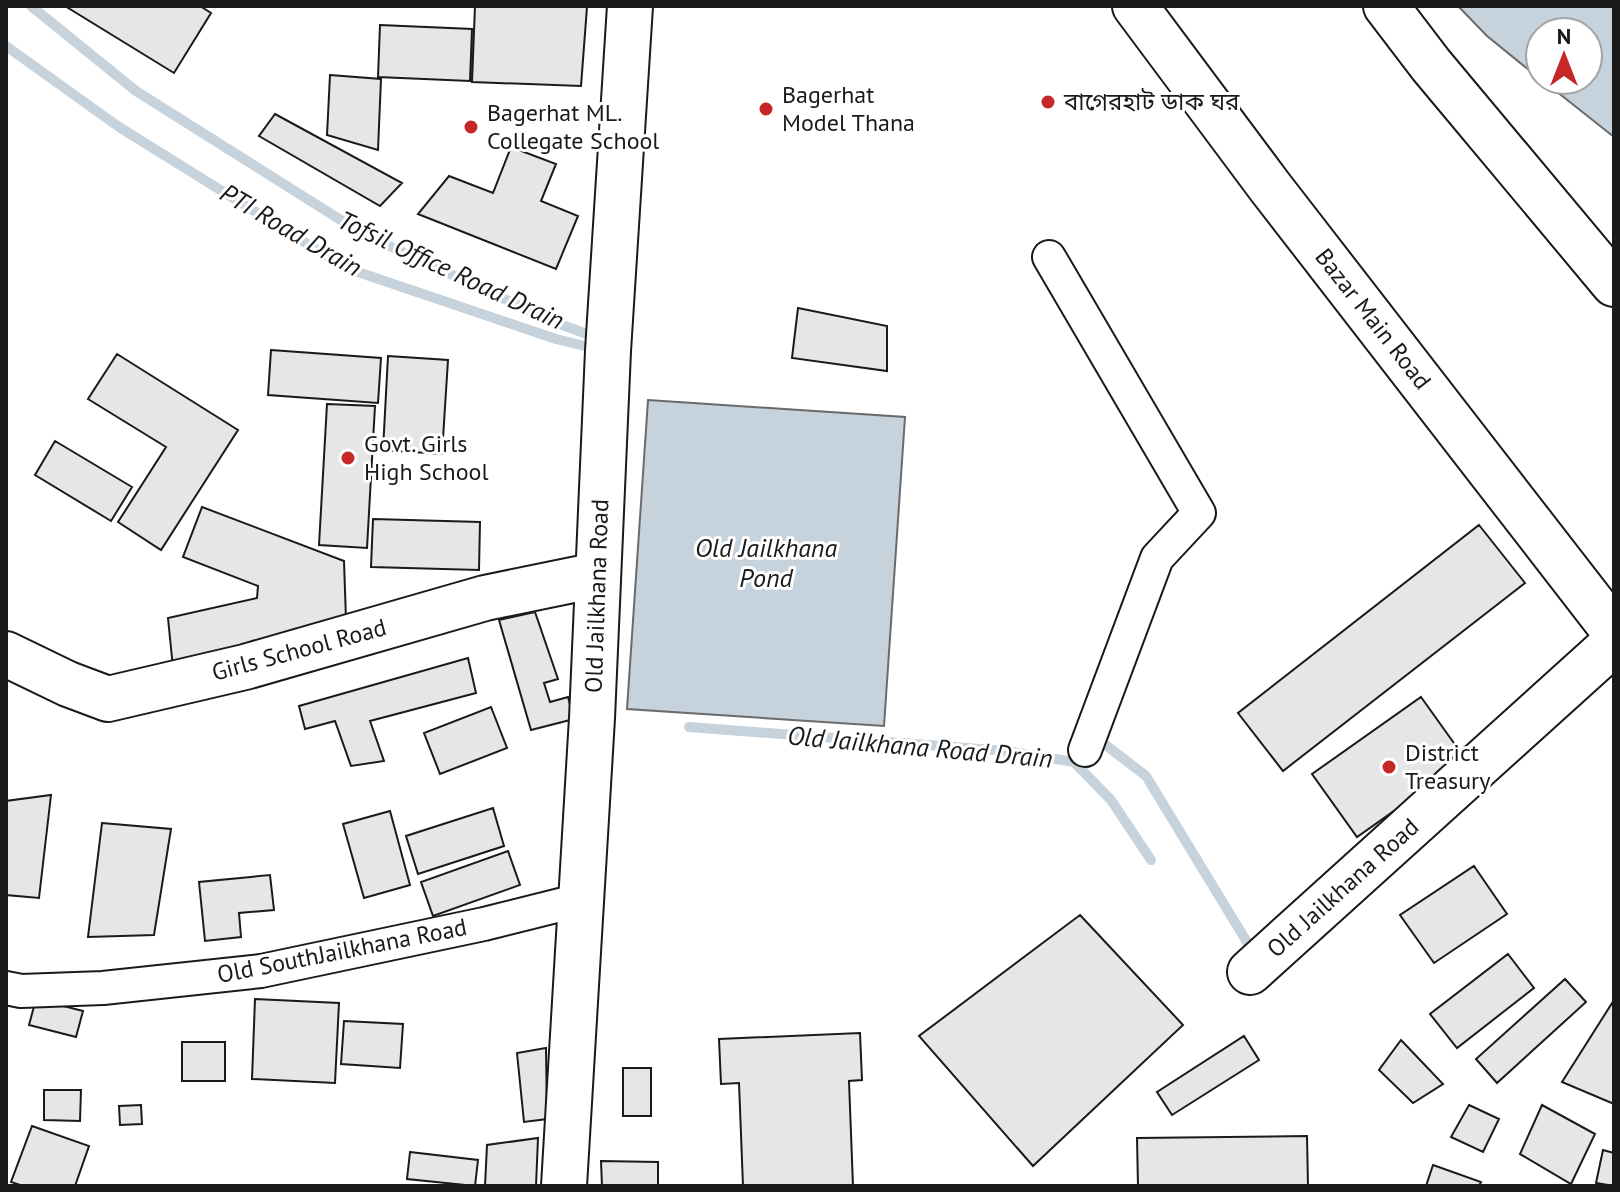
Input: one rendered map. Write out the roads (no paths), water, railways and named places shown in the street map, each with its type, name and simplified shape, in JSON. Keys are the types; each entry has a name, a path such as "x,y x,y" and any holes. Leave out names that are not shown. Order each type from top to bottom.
{"street":[{"name":"Old Jailkhana Road","path":"564,1186 592,718 608,351 630,6"},
{"name":"Bazar Main Road","path":"1135,6 1614,631"},
{"path":"1386,6 1431,65 1614,284"},
{"path":"1049,257 1199,513 1157,558 1085,750"},
{"name":"Girls School Road","path":"6,654 68,684 108,699 245,667 485,598 597,575"},
{"name":"Old Jailkhana Road","path":"1250,972 1614,643"},
{"name":"Old SouthJailkhana Road","path":"6,988 21,991 103,988 261,971 484,924 580,900"}],"water":[{"path":"1458,6 1614,6 1614,137 1562,96 1604,96 1604,16 1524,16 1524,66 1487,36"},
{"name":"Old Jailkhana Pond","path":"648,400 905,417 884,726 627,709"}],"waterway":[{"name":"Tofsil Office Road Drain","path":"31,6 136,91 363,234 557,323 600,339"},
{"name":"PTI Road Drain","path":"6,46 119,127 346,268 556,339 597,349"},
{"name":"Old Jailkhana Road Drain","path":"689,727 1007,751 1074,762 1111,800 1151,860"},
{"name":"Old Jailkhana Road Drain","path":"1094,736 1146,776 1253,952 1256,950"}],"place":[{"name":"বাগেরহাট ডাক ঘর","path":"1048,102"},
{"name":"Bagerhat Model Thana","path":"766,109"},
{"name":"Bagerhat ML. Collegate School","path":"471,127"},
{"name":"Govt. Girls High School","path":"348,458"},
{"name":"District Treasury","path":"1389,767"}]}
